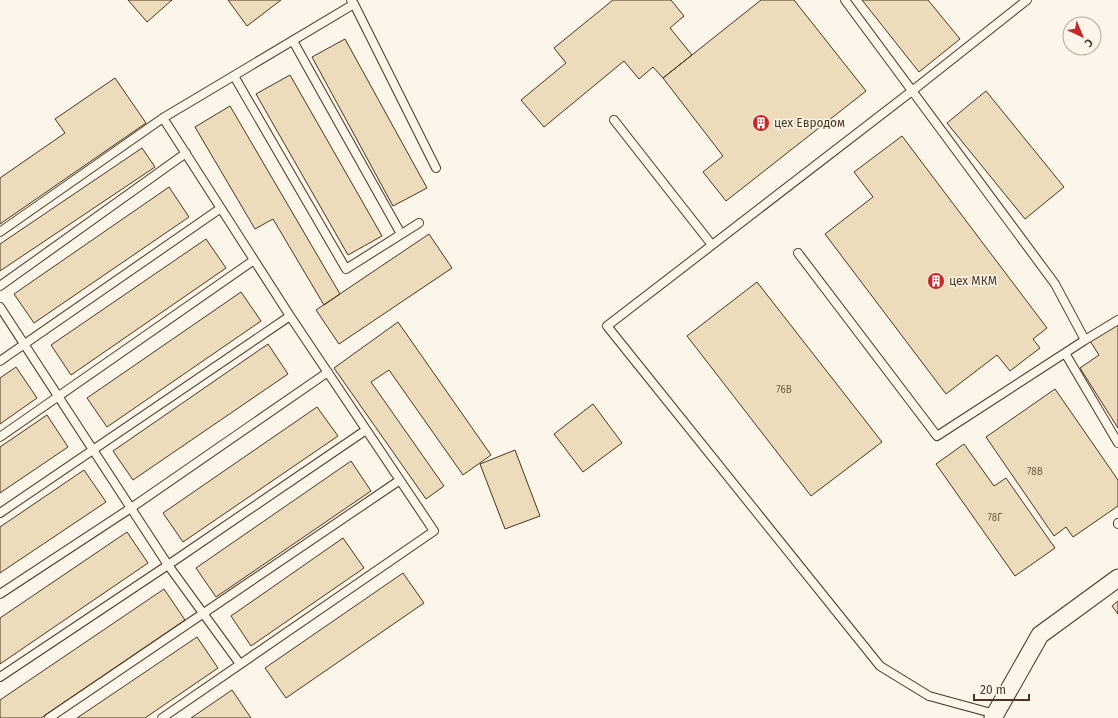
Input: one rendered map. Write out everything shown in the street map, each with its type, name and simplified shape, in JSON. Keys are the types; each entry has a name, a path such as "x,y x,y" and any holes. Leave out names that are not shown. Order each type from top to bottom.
{"street":[{"path":"994,716 1040,635 1118,578"}],"lane":[{"path":"845,0 1055,284 1085,340"},
{"path":"994,716 929,696 880,666 607,326 912,91 1027,0"},
{"path":"0,232 164,118 293,41 352,2 436,168"},
{"path":"293,41 401,234"},
{"path":"234,76 346,269 418,223"},
{"path":"162,718 434,531 290,316 164,118"},
{"path":"614,120 712,245"},
{"path":"0,286 186,153"},
{"path":"0,361 221,208"},
{"path":"798,253 937,436 1118,320"},
{"path":"0,437 254,260"},
{"path":"0,307 168,565 240,664"},
{"path":"0,513 290,316"},
{"path":"1065,353 1118,443"},
{"path":"0,594 131,508 328,372"},
{"path":"0,677 366,430"},
{"path":"49,718 400,480"}],"building":[{"path":"128,0 172,0 147,22"},
{"path":"228,0 281,0 247,26"},
{"path":"613,0 671,0 684,16 670,28 692,55 663,78 653,67 639,79 624,61 544,127 521,100 566,63 554,48"},
{"name":"цех Евродом","path":"761,0 794,0 866,91 726,201 703,172 723,156 663,78"},
{"path":"862,0 928,0 960,39 919,72"},
{"path":"345,39 427,188 393,206 312,57"},
{"path":"290,75 382,236 348,255 256,94"},
{"path":"115,78 146,123 0,224 0,178 65,133 55,119"},
{"path":"986,91 1064,187 1025,219 947,123"},
{"path":"230,106 340,294 324,305 273,219 255,229 195,127"},
{"name":"цех МКМ","path":"902,136 1047,328 1033,339 1040,348 1010,371 997,355 946,394 825,234 873,197 854,172"},
{"path":"142,148 155,167 0,271 0,244"},
{"path":"169,187 189,217 34,323 14,294"},
{"path":"429,234 452,268 339,344 316,310"},
{"path":"206,239 226,268 71,375 51,345"},
{"path":"757,282 882,442 811,496 687,336"},
{"path":"241,292 261,321 107,427 87,398"},
{"path":"398,322 491,455 463,475 389,370 371,382 444,486 426,499 334,368"},
{"path":"1118,324 1118,428 1080,368 1099,355 1090,341"},
{"path":"268,344 288,374 133,480 113,451"},
{"path":"16,367 37,398 0,424 0,378"},
{"path":"1055,389 1118,480 1118,506 1073,537 1066,527 1054,536 986,437"},
{"path":"593,404 622,443 583,472 554,434"},
{"path":"317,407 338,436 183,542 163,513"},
{"path":"47,415 68,447 0,493 0,447"},
{"path":"964,444 994,486 1006,478 1055,548 1015,576 936,464"},
{"path":"515,450 540,516 505,529 480,464"},
{"path":"351,461 371,491 216,597 196,568"},
{"path":"84,470 106,502 0,573 0,527"},
{"path":"127,532 148,563 0,664 0,618"},
{"path":"343,538 364,568 251,646 231,616"},
{"path":"403,573 424,603 286,698 265,668"},
{"path":"164,589 185,620 41,718 0,718 0,700"},
{"path":"1118,601 1118,614 1112,606"},
{"path":"197,637 218,668 145,718 77,718"},
{"path":"232,690 251,718 191,718"}],"place":[{"name":"цех Евродом","path":"761,123"},
{"name":"цех МКМ","path":"936,281"}]}
